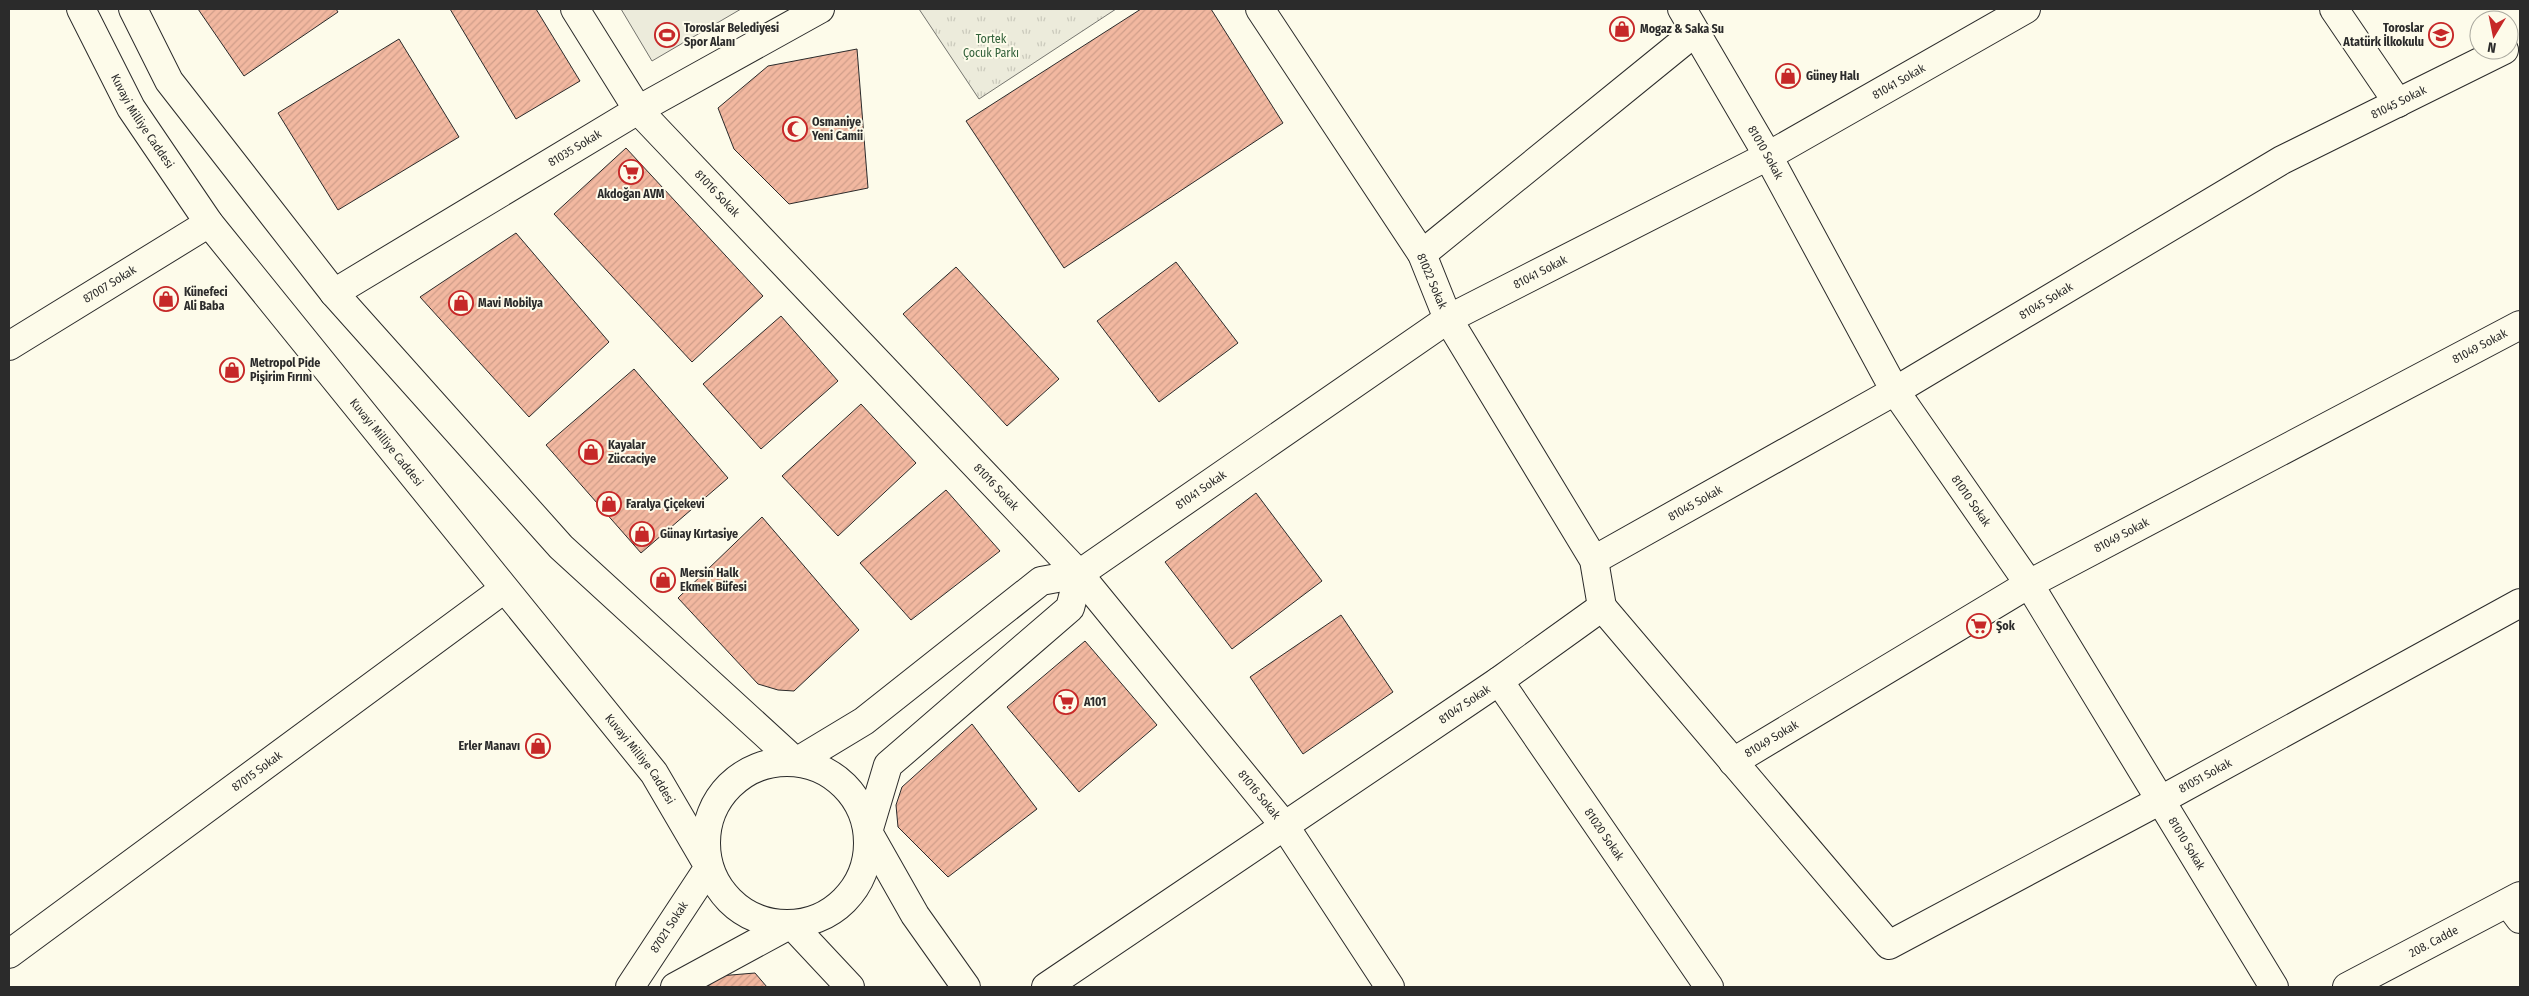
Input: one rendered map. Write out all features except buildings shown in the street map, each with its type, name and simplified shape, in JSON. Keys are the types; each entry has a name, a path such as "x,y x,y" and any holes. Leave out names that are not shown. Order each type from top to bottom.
{"street":[{"name":"Kuvayi Milliye Caddesi","path":"81,9 131,108 209,223 654,773 709,867"},
{"path":"133,9 169,81 334,293 561,547 796,762"},
{"name":"81016 Sokak","path":"575,9 638,110 1079,574 1284,825 1390,987"},
{"name":"81035 Sokak","path":"334,293 638,110 820,9"},
{"name":"81022 Sokak","path":"1260,9 1422,254 1448,319 1594,560"},
{"name":"81010 Sokak","path":"1682,9 1694,33 1768,156 1895,391 2029,584 2159,801 2274,987"},
{"name":"81041 Sokak","path":"1079,574 1448,319 1768,156 2026,9"},
{"path":"2334,9 2398,103"},
{"path":"1422,254 1694,33"},
{"name":"81045 Sokak","path":"1594,560 1895,391 2282,160 2484,60"},
{"name":"87007 Sokak","path":"9,346 209,223"},
{"name":"81049 Sokak","path":"1733,762 2029,584 2520,325"},
{"path":"1594,560 1602,607 1733,762"},
{"path":"796,762 864,721 1041,581 1079,574 1070,608 888,765 868,832 867,859 858,885 840,905 817,919 791,924 764,921 740,909 721,891 709,867 706,840 711,814 725,791 745,774 770,764 796,762 822,770 844,785 861,806 868,832 915,915 966,987"},
{"name":"87015 Sokak","path":"9,954 504,589"},
{"name":"81051 Sokak","path":"1733,762 1889,945 2159,801 2520,603"},
{"name":"81047 Sokak","path":"1046,987 1499,682 1602,607"},
{"name":"81020 Sokak","path":"1499,682 1709,987"},
{"name":"87021 Sokak","path":"630,987 709,867"},
{"name":"208. Cadde","path":"2347,987 2516,906"},
{"path":"675,987 791,924"},
{"path":"791,924 850,987"}],"green space":[{"name":"Toroslar Belediyesi Spor Alanı","path":"621,9 741,9 652,61"},
{"name":"Tortek Çocuk Parkı","path":"919,9 1116,9 979,99"}],"place":[{"name":"Mogaz & Saka Su","path":"1622,29"},
{"name":"Toroslar Belediyesi Spor Alanı","path":"667,35"},
{"name":"Toroslar Atatürk İlkokulu","path":"2441,35"},
{"name":"Güney Halı","path":"1788,76"},
{"name":"Osmaniye Yeni Camii","path":"795,129"},
{"name":"Akdoğan AVM","path":"631,172"},
{"name":"Künefeci Ali Baba","path":"166,299"},
{"name":"Mavi Mobilya","path":"461,303"},
{"name":"Metropol Pide Pişirim Fırını","path":"232,370"},
{"name":"Kayalar Züccaciye","path":"591,452"},
{"name":"Faralya Çiçekevi","path":"609,504"},
{"name":"Günay Kırtasiye","path":"642,534"},
{"name":"Mersin Halk Ekmek Büfesi","path":"663,580"},
{"name":"Şok","path":"1979,626"},
{"name":"A101","path":"1066,702"},
{"name":"Erler Manavı","path":"538,746"}]}
